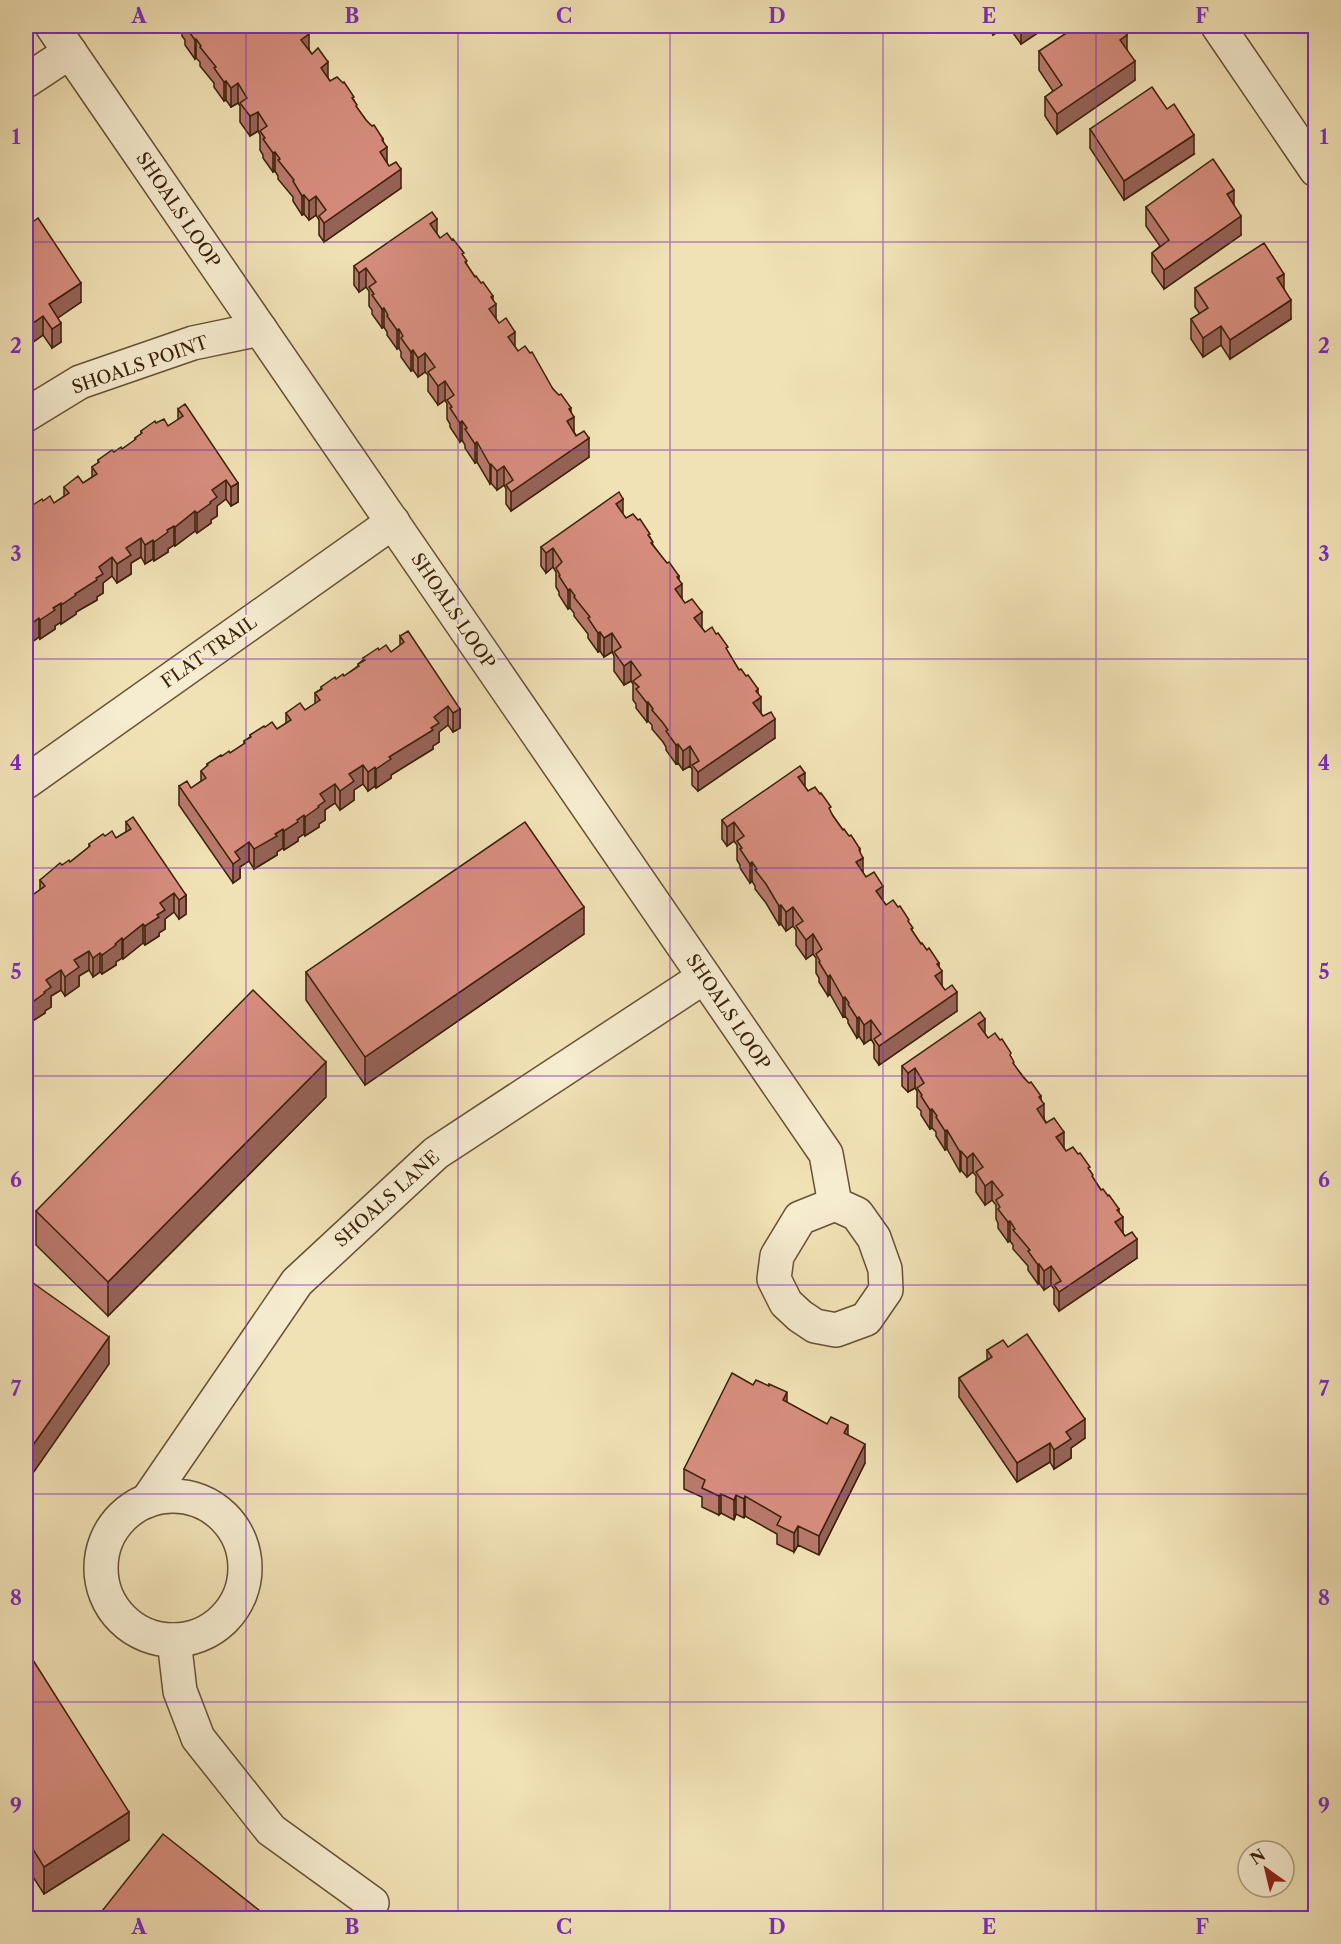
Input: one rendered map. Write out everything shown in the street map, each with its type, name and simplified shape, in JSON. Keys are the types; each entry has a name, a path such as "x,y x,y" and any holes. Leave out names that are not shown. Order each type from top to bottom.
{"street":[{"path":"1218,26 1316,170"},
{"path":"26,81 61,39"},
{"name":"SHOALS LOOP","path":"61,39 825,1154 836,1204"},
{"name":"SHOALS POINT","path":"26,415 80,382 193,343 260,329"},
{"name":"FLAT TRAIL","path":"26,782 393,522"},
{"name":"SHOALS LANE","path":"147,1501 297,1282 436,1153 704,977"},
{"name":"SHOALS LANE","path":"170,1495 195,1499 217,1510 233,1527 243,1546 246,1569 242,1591 232,1611 215,1626 196,1637 174,1641 149,1636 128,1624 111,1605 102,1582 101,1557 109,1534 126,1514 147,1501 170,1495"},
{"path":"174,1641 180,1690 198,1738 272,1830 372,1903"}],"building":[{"path":"185,26 305,26 303,27 309,34 301,40 312,54 318,48 328,62 321,68 330,81 337,77 344,82 354,97 352,98 356,106 366,120 372,126 374,125 383,139 387,147 380,152 389,166 396,162 401,169 324,223 319,216 326,210 316,196 309,201 304,195 302,196 294,180 278,160 280,159 263,139 265,138 260,131 267,126 258,112 250,116 240,103 247,98 238,83 231,88 226,81 224,82 214,68 216,67"},
{"path":"1077,26 1121,26 1127,35 1120,40 1135,61 1057,114 1045,97 1062,85 1039,51"},
{"path":"1152,87 1167,109 1174,104 1194,135 1124,181 1090,129"},
{"path":"1213,159 1234,190 1227,194 1241,216 1164,270 1152,253 1169,240 1146,207"},
{"path":"432,212 437,219 430,224 440,238 447,233 453,239 464,253 462,254 467,261 465,262 475,277 481,283 483,282 493,296 491,297 496,304 489,309 499,323 506,318 515,332 508,337 518,351 525,346 530,353 532,352 553,389 559,395 561,394 571,408 569,409 574,417 567,421 576,436 584,431 589,438 511,492 506,485 513,480 504,466 497,471 490,465 477,442 475,444 465,429 467,428 462,421 460,423 450,408 452,407 447,400 454,395 445,381 438,386 428,372 435,367 425,353 418,358 413,350 411,352 401,338 403,336 399,329 397,330 384,308 382,309 372,295 374,294 369,287 376,282 366,268 359,273 354,266"},
{"path":"38,218 81,283 49,304 61,323 52,329 43,316 26,328 26,227"},
{"path":"1264,243 1284,274 1277,278 1291,300 1230,340 1221,326 1203,338 1191,319 1208,308 1195,288"},
{"path":"185,404 238,483 231,487 226,480 212,490 217,497 197,513 195,511 154,542 153,540 145,545 141,538 126,548 131,555 117,564 112,557 99,567 103,574 96,578 97,580 53,608 55,610 40,620 39,618 32,623 26,617 26,513 29,511 27,509 50,496 54,503 69,493 64,487 78,476 83,483 97,474 92,467 99,462 98,460 112,450 114,452 121,447 122,449 155,421 156,423 164,419 168,426 183,416 178,409"},
{"path":"619,492 623,499 616,504 626,518 633,514 638,520 640,519 650,534 648,535 653,542 651,543 679,576 677,577 682,584 675,589 685,603 692,599 702,612 694,618 705,632 712,627 716,634 718,633 739,670 741,669 746,676 748,675 758,689 756,691 761,697 753,703 763,716 771,712 775,719 698,772 692,765 699,761 690,746 683,751 678,744 676,745 648,702 636,689 639,687 633,681 641,675 631,661 624,666 614,652 621,647 612,633 604,638 600,632 598,633 588,618 590,617 570,589 568,590 556,568 562,562 553,548 546,553 541,547"},
{"path":"408,631 460,709 453,713 448,706 434,717 439,723 431,728 433,730 389,757 391,759 376,769 375,767 368,772 363,765 349,774 354,781 340,791 335,784 320,794 325,801 319,807 305,817 304,815 284,831 283,829 275,834 277,836 254,849 249,842 235,852 240,859 233,864 179,786 187,781 191,788 206,778 201,771 207,764 245,743 244,741 251,737 250,735 264,726 272,722 277,729 291,720 286,713 300,703 305,710 320,700 315,693 322,689 321,687 335,677 336,679 343,674 344,676 359,666 358,664 365,660 363,658 378,648 379,650 386,645 391,652 404,642 400,636"},
{"path":"800,766 805,773 798,777 808,791 815,787 821,793 831,807 829,808 833,816 843,830 849,836 851,835 860,849 863,858 856,862 866,877 874,872 883,886 876,891 886,905 893,900 898,907 900,906 921,944 927,950 929,948 939,963 937,964 942,971 935,976 945,990 952,985 957,992 879,1046 874,1039 881,1034 871,1020 864,1025 859,1017 857,1018 845,997 843,998 830,975 828,977 819,962 816,954 822,949 813,934 806,940 796,926 803,921 793,907 786,912 781,905 779,906 755,870 757,869 752,862 750,864 740,849 742,848 737,841 744,836 734,822 727,827 722,820"},
{"path":"133,817 186,895 179,900 174,893 160,903 165,910 157,915 159,917 145,926 143,924 123,940 122,938 102,955 100,953 93,958 89,951 74,960 79,967 65,977 61,970 46,980 51,987 26,1005 26,890 31,896 45,886 40,880 60,863 62,865 69,860 70,862 103,834 105,836 112,831 116,838 131,829 126,822"},
{"path":"525,822 584,907 365,1057 306,972"},
{"path":"253,990 326,1062 108,1282 36,1211"},
{"path":"980,1012 985,1019 978,1024 988,1038 995,1033 1000,1040 1002,1039 1011,1053 1013,1063 1041,1096 1039,1097 1044,1104 1037,1109 1046,1123 1054,1118 1064,1132 1056,1137 1066,1151 1073,1147 1078,1154 1080,1153 1101,1190 1103,1189 1109,1195 1119,1209 1117,1210 1123,1217 1115,1222 1125,1236 1132,1232 1137,1239 1059,1292 1054,1285 1061,1281 1051,1266 1044,1271 1038,1265 1028,1251 1030,1250 1013,1230 1015,1229 1010,1221 1008,1222 998,1209 1000,1207 996,1200 1003,1195 992,1181 985,1186 976,1172 983,1167 973,1153 967,1158 960,1152 947,1130 945,1131 937,1116 921,1096 917,1088 924,1083 915,1068 908,1073 902,1066"},
{"path":"26,1278 109,1337 26,1455"},
{"path":"1027,1334 1085,1419 1066,1432 1071,1439 1054,1450 1050,1443 1017,1463 959,1378 992,1357 987,1350 1003,1340 1008,1347"},
{"path":"732,1373 753,1385 756,1380 787,1392 783,1400 827,1424 831,1417 848,1425 844,1433 865,1444 819,1536 798,1526 794,1533 777,1525 781,1517 745,1496 744,1499 736,1495 734,1500 702,1488 705,1480 684,1469"},
{"path":"26,1649 129,1812 44,1867 26,1838"},
{"path":"163,1834 269,1918 112,1918 102,1911"}]}
